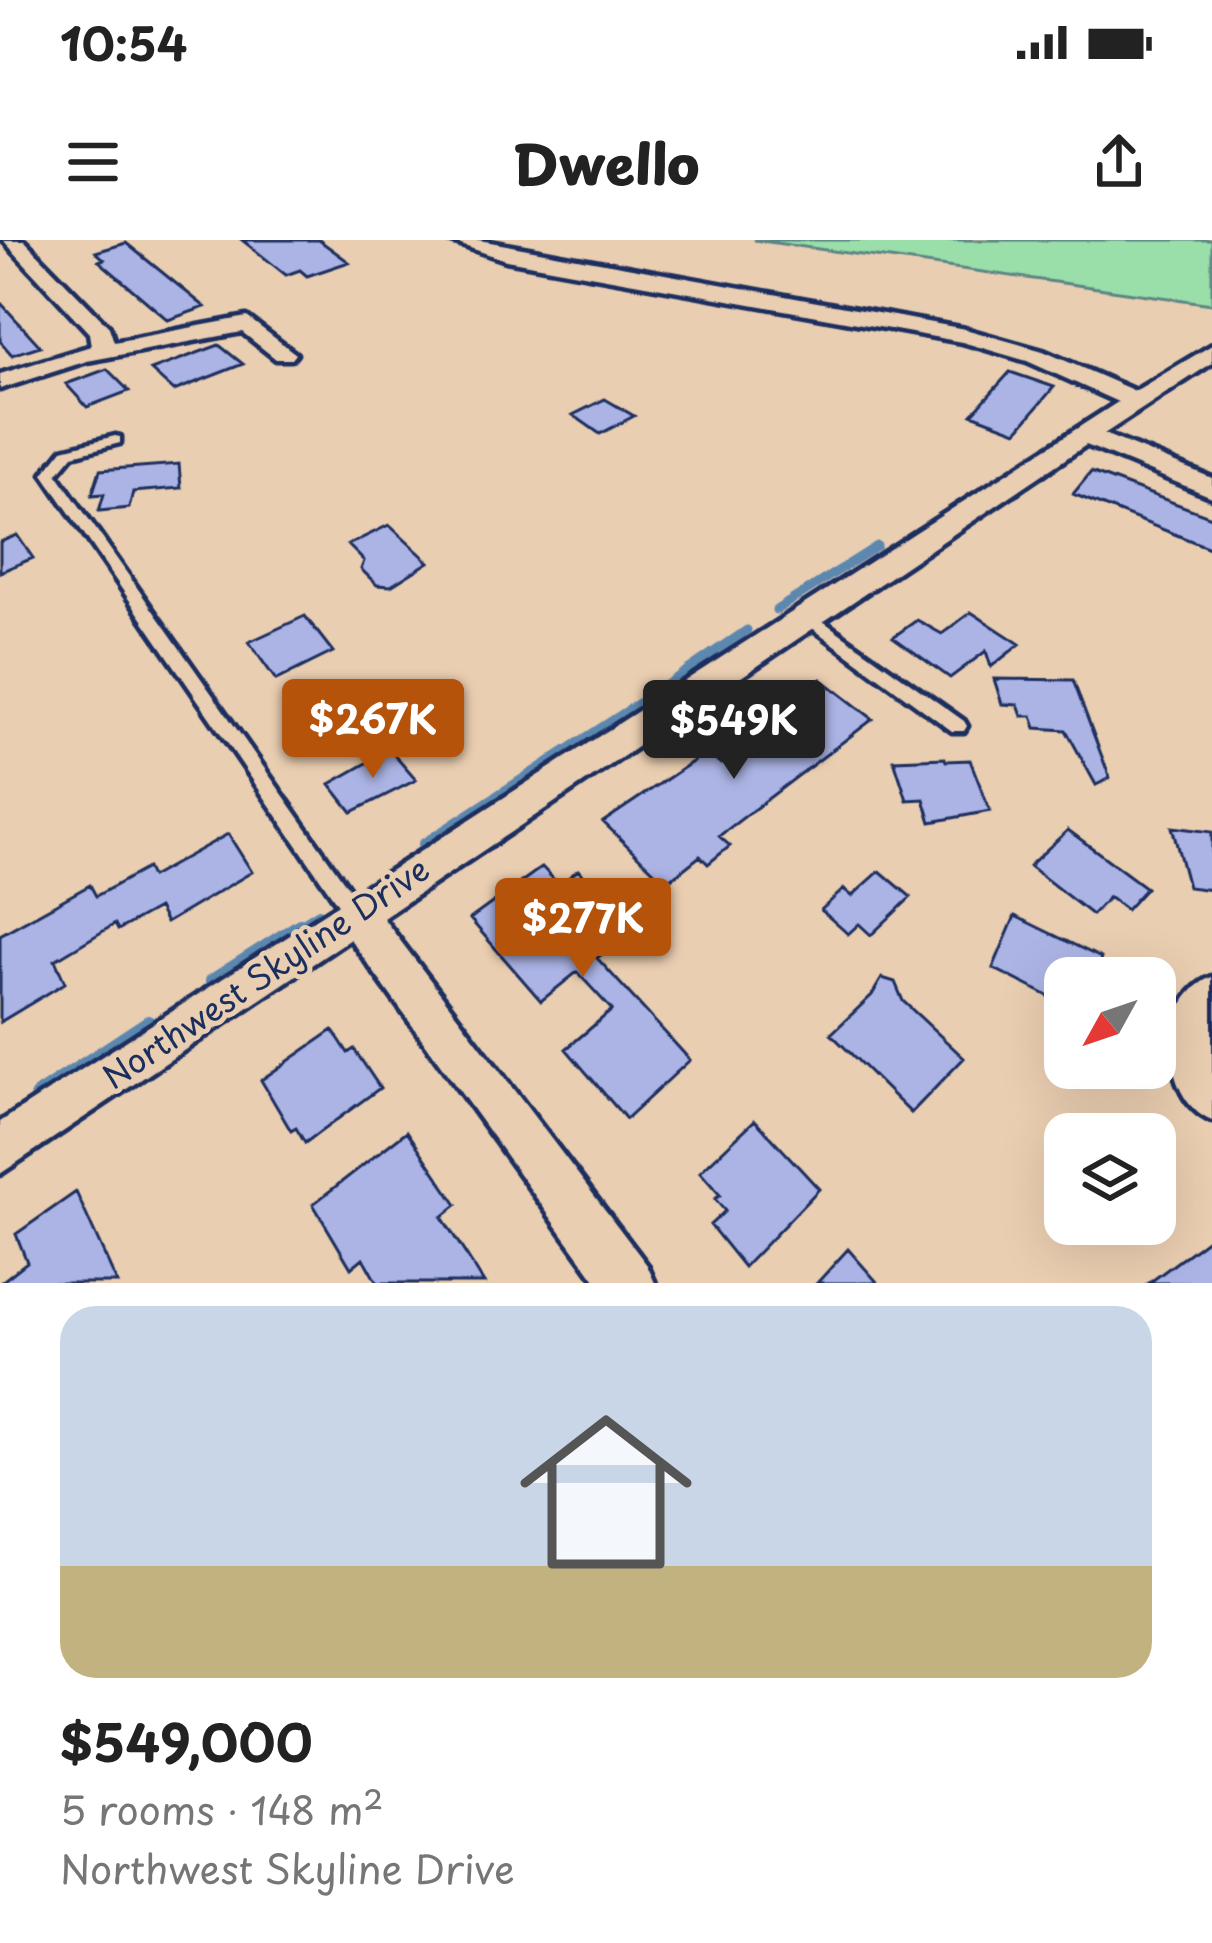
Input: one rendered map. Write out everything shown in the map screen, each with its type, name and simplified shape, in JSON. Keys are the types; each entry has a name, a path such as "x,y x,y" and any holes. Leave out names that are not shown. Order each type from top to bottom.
{"street":[{"path":"13,240 101,332 103,351"},
{"path":"457,240 965,336 1035,356 1135,400"},
{"path":"0,382 103,351 248,325 284,354"},
{"name":"Northwest Skyline Drive","path":"0,1150 806,615 1212,352"},
{"path":"1084,435 1212,488"},
{"path":"355,913 629,1283"},
{"path":"1212,998 1192,1028 1193,1056 1212,1098"}],"lane":[{"path":"115,440 68,452 50,474 355,913"},
{"path":"806,615 958,726"}],"green space":[{"path":"754,240 1212,240 1212,304"}],"building":[{"path":"242,240 319,240 349,262 307,276 300,270 286,275"},
{"path":"126,243 205,307 168,320 99,261 104,259 96,252"},
{"path":"0,302 40,346 12,355 0,341"},
{"path":"219,345 243,364 174,391 151,370"},
{"path":"107,369 129,391 87,407 66,384"},
{"path":"1010,372 1054,387 1017,431 972,414"},
{"path":"605,399 634,416 600,434 573,415"},
{"path":"179,464 181,488 133,492 129,508 99,511 104,494 92,495 100,470"},
{"path":"1091,472 1212,517 1212,549 1073,494"},
{"path":"389,525 429,562 391,586 377,585 348,545"},
{"path":"17,535 33,558 0,572 0,542"},
{"path":"971,612 1020,644 991,667 986,651 950,678 893,637 917,620 942,634"},
{"path":"305,616 333,652 276,680 249,642"},
{"path":"821,679 873,719 719,836 730,846 708,864 700,856 666,883 603,822 707,752 721,764 773,727 756,713"},
{"path":"994,679 1073,680 1110,778 1096,785 1066,730 1036,728 1032,716 1022,716 1018,705 1002,704"},
{"path":"390,750 416,780 352,812 330,784"},
{"path":"894,760 970,760 990,811 931,822 924,799 907,800"},
{"path":"1172,827 1212,832 1212,890 1188,887"},
{"path":"1068,830 1146,888 1126,910 1109,897 1092,915 1029,866"},
{"path":"228,834 252,872 166,923 158,908 118,930 115,924 55,960 65,983 0,1022 0,935 90,885 96,896 147,868 151,877"},
{"path":"542,867 559,885 578,870 635,929 597,958 690,1060 626,1119 566,1049 612,1010 577,972 541,1001 470,919"},
{"path":"880,871 911,897 871,935 859,924 848,934 821,910 844,889 852,896"},
{"path":"1015,916 1099,957 1044,957 1044,994 993,968"},
{"path":"882,978 895,982 903,1001 964,1058 911,1113 831,1034 872,995"},
{"path":"333,1030 348,1053 354,1049 380,1088 305,1143 296,1128 291,1131 261,1080"},
{"path":"755,1120 819,1189 744,1267 710,1225 725,1211 715,1199 720,1195 700,1172"},
{"path":"407,1131 457,1205 442,1217 484,1283 377,1283 363,1258 351,1268 313,1204"},
{"path":"76,1192 117,1283 0,1283 27,1262 16,1234"},
{"path":"1212,1236 1212,1283 1149,1283"},
{"path":"848,1249 878,1283 817,1283"}],"waterway":[{"path":"776,610 877,546"},
{"path":"725,645 747,630"},
{"path":"664,687 729,642"},
{"path":"423,844 643,701"},
{"path":"295,928 319,913"},
{"path":"212,981 300,925"},
{"path":"37,1095 148,1022"}]}
